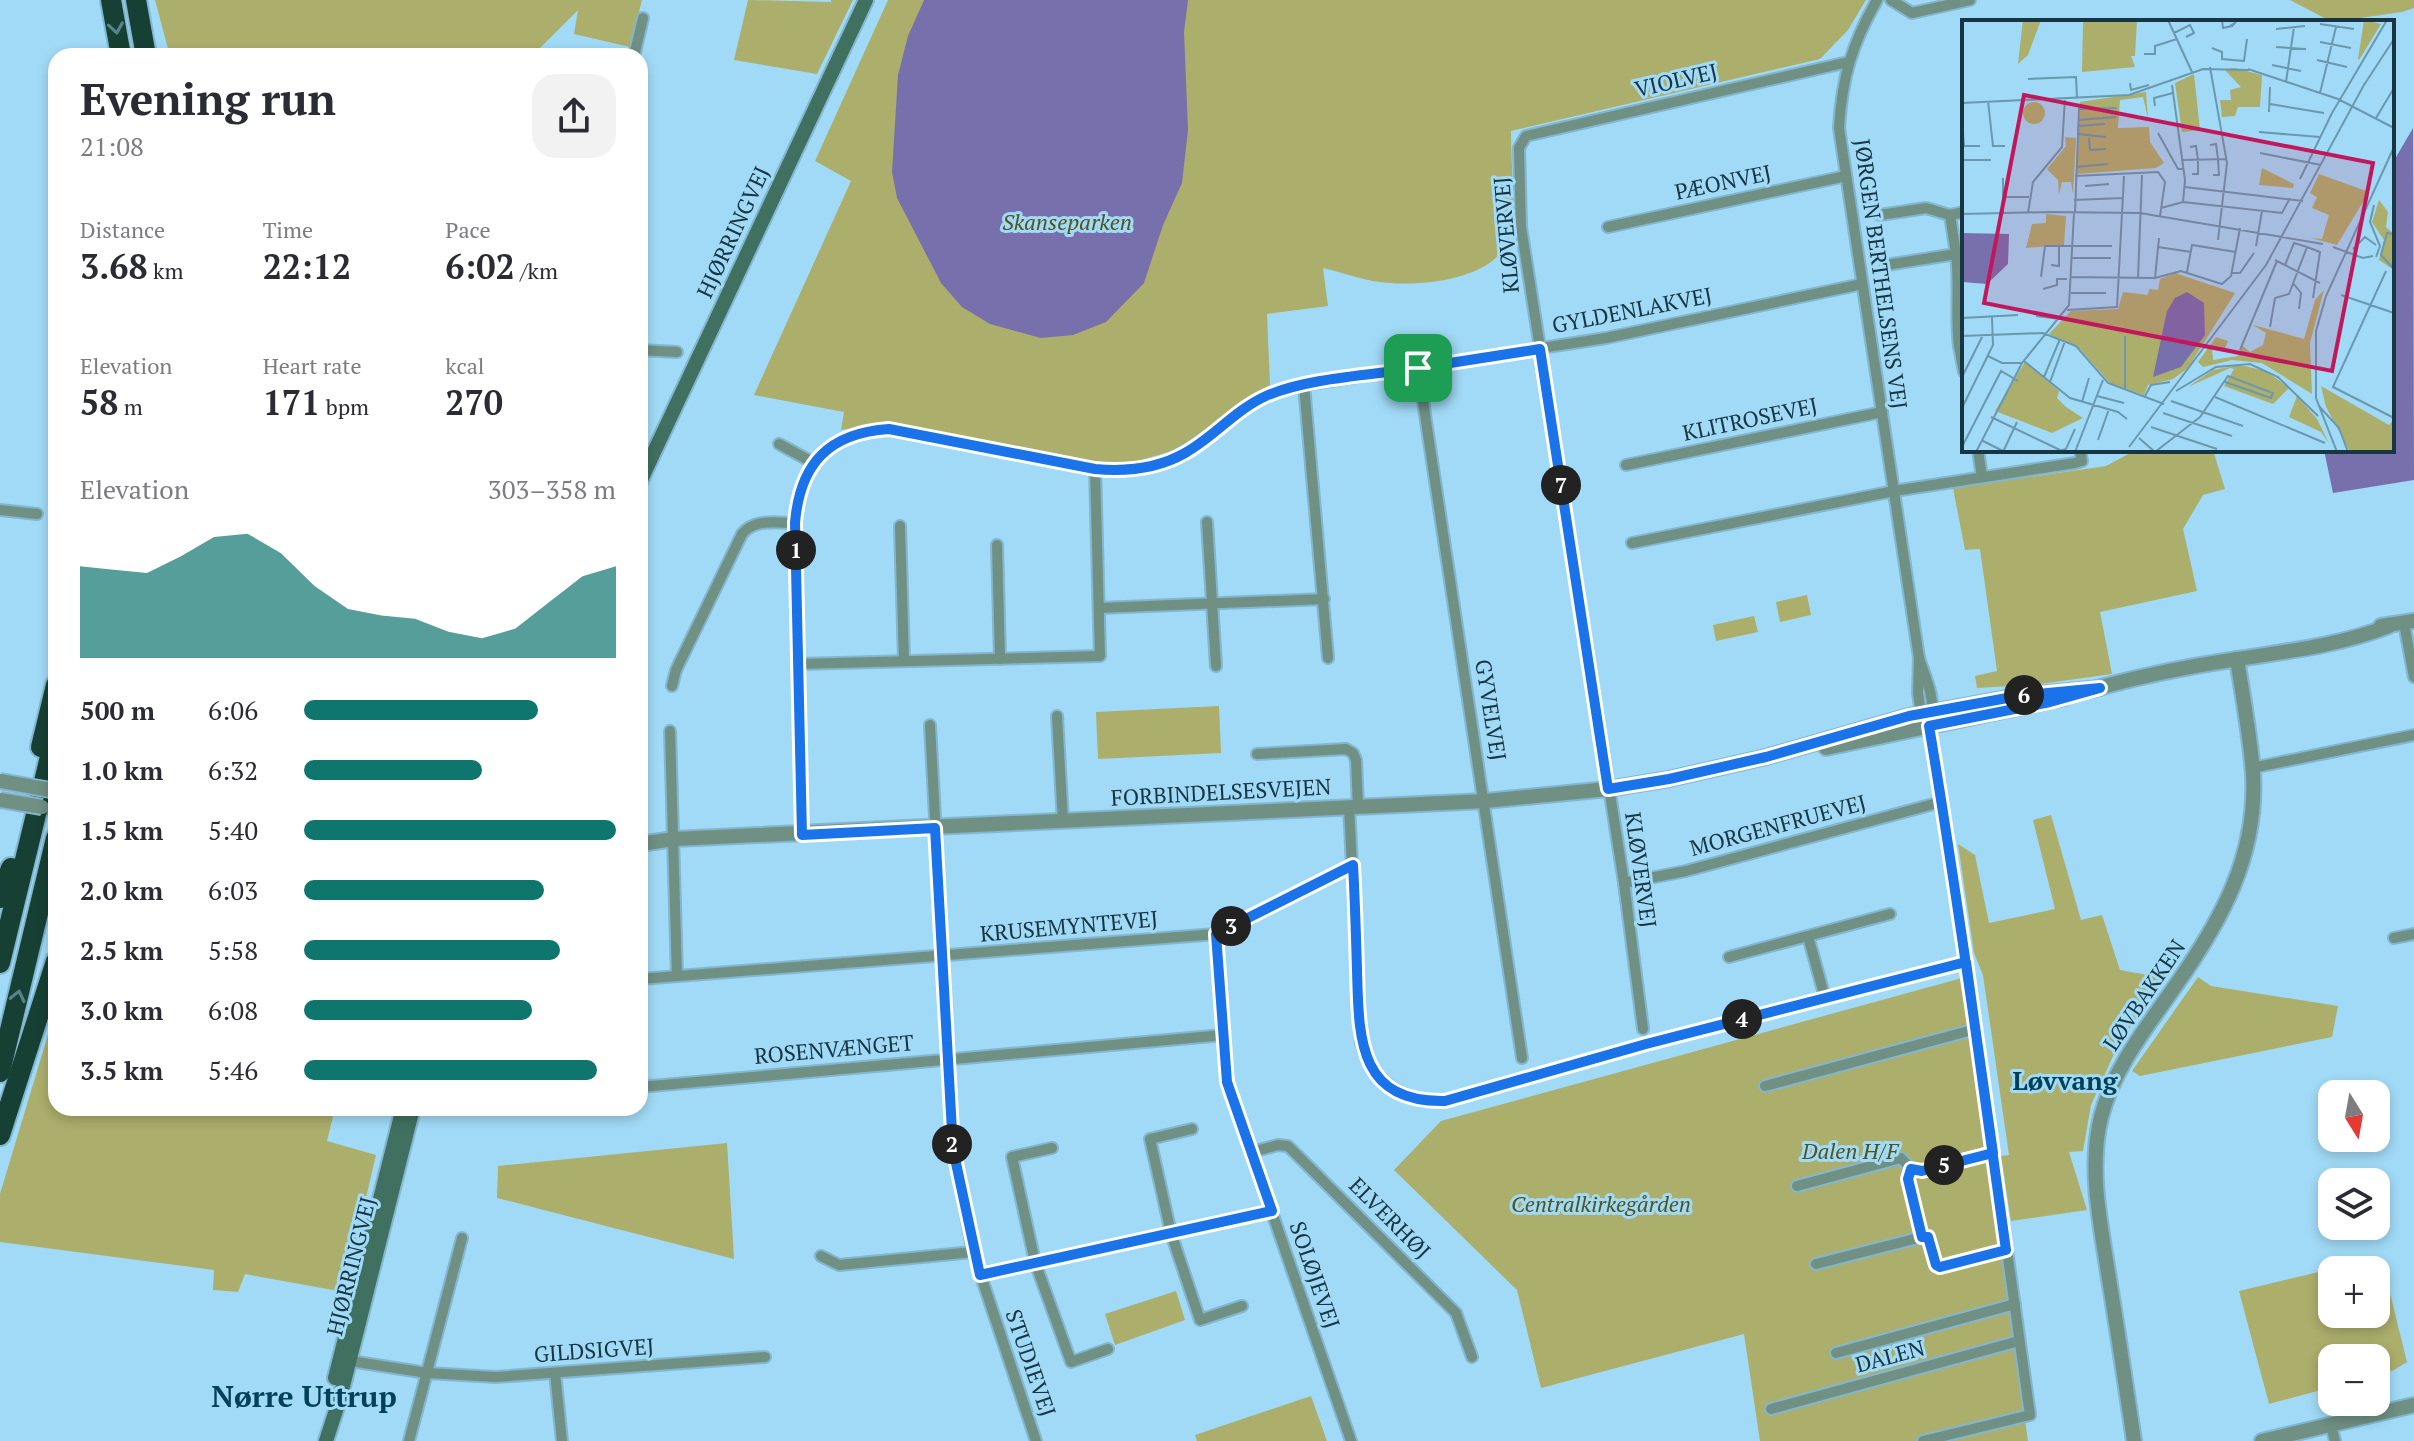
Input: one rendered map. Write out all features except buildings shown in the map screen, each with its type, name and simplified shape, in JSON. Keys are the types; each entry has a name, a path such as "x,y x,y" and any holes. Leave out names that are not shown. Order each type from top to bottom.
{"highway":[{"path":"111,0 120,48"},
{"path":"136,0 145,48"},
{"path":"0,898 9,877 48,718"},
{"path":"0,963 48,765"},
{"path":"0,1072 48,871"},
{"path":"0,1135 48,986"}],"main road":[{"name":"HJØRRINGVEJ","path":"648,465 866,0"},
{"name":"HJØRRINGVEJ","path":"327,1437 401,1116"},
{"name":"HJØRRINGVEJ","path":"344,1360 411,1116"}],"street":[{"name":"JØRGEN BERTHELSENS VEJ","path":"1877,0 1859,32 1848,62 1839,128 1919,658 1930,691 1928,717 1966,962"},
{"path":"1891,0 1912,13 1970,0"},
{"path":"636,48 643,18"},
{"name":"VIOLVEJ","path":"1519,148 1526,136 1848,62"},
{"name":"KLØVERVEJ","path":"1519,148 1521,227 1624,883 1643,1029"},
{"name":"PÆONVEJ","path":"1608,227 1846,176"},
{"path":"1880,215 1926,208 1950,215 1962,212"},
{"path":"1950,215 1960,253 1956,323 1962,346"},
{"path":"1886,265 1960,253"},
{"name":"GYLDENLAKVEJ","path":"814,463 828,448 849,436 867,430 889,429 1095,469 1121,471 1162,463 1186,453 1246,407 1267,395 1304,385 1621,335 1862,284"},
{"path":"648,350 677,352"},
{"name":"GYVELVEJ","path":"1418,368 1522,1058"},
{"path":"1304,385 1328,658"},
{"name":"KLITROSEVEJ","path":"1626,465 1882,412"},
{"path":"779,444 814,463 802,484 795,523 802,835"},
{"path":"1978,452 1982,477"},
{"path":"1632,543 1894,491 2082,461 2080,452"},
{"path":"799,664 1100,656 1095,469"},
{"path":"0,510 37,514"},
{"path":"1207,522 1216,666"},
{"path":"672,686 676,670 742,534 748,527 759,523 795,523"},
{"path":"900,526 904,661"},
{"path":"997,545 1000,659"},
{"path":"1099,608 1324,599"},
{"path":"2402,623 2414,677"},
{"name":"FORBINDELSESVEJEN","path":"648,843 674,839 1485,801 1608,789 1766,757 2018,696 2100,688 2237,659 2267,647 2360,628 2402,623"},
{"name":"LØVBAKKEN","path":"2134,1441 2099,1214 2096,1143 2101,1115 2127,1055 2202,948 2225,909 2246,846 2252,806 2252,768 2237,659"},
{"path":"1057,716 1063,822"},
{"name":"STUDIEVEJ","path":"930,725 953,1149 973,1252 1036,1441"},
{"path":"670,731 677,976"},
{"path":"2252,768 2414,735"},
{"path":"1257,754 1346,749 1353,753 1356,760 1353,865 1361,1043 1367,1060 1387,1086 1418,1099 1445,1101 1646,1044 1966,962 2030,1415 1923,1441"},
{"path":"0,781 48,790"},
{"path":"0,800 48,809"},
{"name":"MORGENFRUEVEJ","path":"1624,883 1686,871 1941,802"},
{"name":"FORBINDELSESVEJEN","path":"648,836 674,839"},
{"name":"KRUSEMYNTEVEJ","path":"648,978 1216,934 1353,865"},
{"path":"1729,957 1890,914"},
{"name":"SOLØJEVEJ","path":"1216,934 1227,1082 1351,1441"},
{"path":"2394,938 2414,934"},
{"path":"1808,936 1825,998"},
{"path":"1765,1086 1976,1029"},
{"name":"ROSENVÆNGET","path":"648,1086 1224,1035"},
{"path":"1192,1129 1150,1139 1171,1233 1200,1320 1242,1306"},
{"name":"ELVERHØJ","path":"1252,1152 1278,1145 1288,1146 1456,1313 1472,1357"},
{"path":"1052,1148 1012,1157 1035,1262 1071,1362 1108,1349"},
{"path":"1797,1186 1901,1158 1911,1169 1922,1171 1993,1153"},
{"path":"1911,1169 1908,1179 1922,1237"},
{"path":"980,1275 1272,1211"},
{"path":"1816,1264 1922,1237 1928,1237 1936,1265 1940,1267 2006,1250"},
{"path":"409,1441 462,1238"},
{"path":"821,1256 839,1265 973,1252"},
{"name":"DALEN","path":"1836,1353 2015,1304"},
{"name":"DALEN","path":"1771,1409 2019,1341"},
{"name":"GILDSIGVEJ","path":"344,1360 427,1373 496,1377 765,1357"},
{"path":"555,1373 562,1441"},
{"path":"2262,1441 2414,1405"},
{"path":"2331,1425 2335,1441"}],"green space":[{"path":"155,0 642,0 630,47 574,34 578,10 540,48 168,48"},
{"path":"748,0 853,0 817,74 734,60"},
{"name":"Skanseparken","path":"888,0 1866,0 1848,30 1820,59 1511,131 1511,231 1505,247 1494,259 1462,276 1406,284 1365,279 1323,268 1328,306 1267,314 1270,385 1179,449 1131,463 1104,464 890,423 841,430 844,412 754,395 851,181 815,161"},
{"path":"2290,0 2414,0 2414,8 2402,12 2328,20"},
{"path":"2132,452 2214,452 2225,489 2203,495 2183,529 2197,591 2100,612 2112,674 2040,684 1977,688 1975,676 1997,671 1980,549 1965,550 1953,488 2106,466"},
{"path":"1807,595 1811,615 1780,622 1776,602"},
{"path":"1754,616 1758,632 1716,641 1713,625"},
{"path":"1219,706 1221,753 1098,759 1096,712"},
{"path":"2051,815 2081,920 2102,915 2120,970 2165,978 2118,1045 2091,1105 2083,1151 2069,1152 2087,1210 2011,1221 2001,1156 2009,1155 1983,975 1974,953 1958,844 1975,855 1989,923 2055,909 2033,820"},
{"path":"2198,977 2211,986 2338,1006 2332,1037 2140,1076 2132,1071"},
{"name":"Dalen H/F","path":"1962,978 2028,1441 1760,1441 1744,1334 1541,1388 1517,1290 1394,1170 1441,1121"},
{"path":"48,1035 48,1116 333,1116 327,1141 376,1155 344,1292 245,1274 238,1292 213,1290 214,1270 0,1242 0,1194"},
{"path":"727,1143 734,1259 497,1198 498,1166"},
{"path":"2318,1272 2318,1328 2390,1328 2390,1293 2407,1362 2390,1371 2390,1344 2318,1344 2318,1391 2269,1404 2239,1291"},
{"path":"1176,1291 1185,1320 1115,1345 1105,1314"},
{"path":"1311,1396 1327,1441 1197,1441 1195,1435"}],"shaded area":[{"path":"924,0 1188,0 1184,32 1188,130 1182,183 1163,225 1144,283 1106,322 1073,335 1041,338 990,324 962,307 941,283 897,198 892,172 898,75 908,36"},
{"path":"2413,128 2414,480 2333,493 2324,452 2394,452 2394,161"}],"district":[{"name":"Løvvang","path":"2065,1081"},
{"name":"Nørre Uttrup","path":"304,1397"}],"route":[{"path":"1418,368 1304,385 1267,395 1246,407 1186,453 1141,469 1095,469 889,429 867,430 828,448 814,463 802,484 795,523 802,835 935,828 953,1149 980,1275 1272,1211 1227,1082 1216,934 1353,865 1361,1043 1367,1060 1387,1086 1418,1099 1445,1101 1646,1044 1966,962 1976,1029 2006,1250 1940,1267 1936,1265 1928,1237 1922,1237 1908,1179 1911,1169 1922,1171 1993,1153 1976,1029 1944,822 1929,726 2050,702 2100,688 2018,696 1909,716 1766,757 1608,789 1540,349 1418,368"}],"park label":[{"name":"Centralkirkegården","path":"1601,1204"}]}
